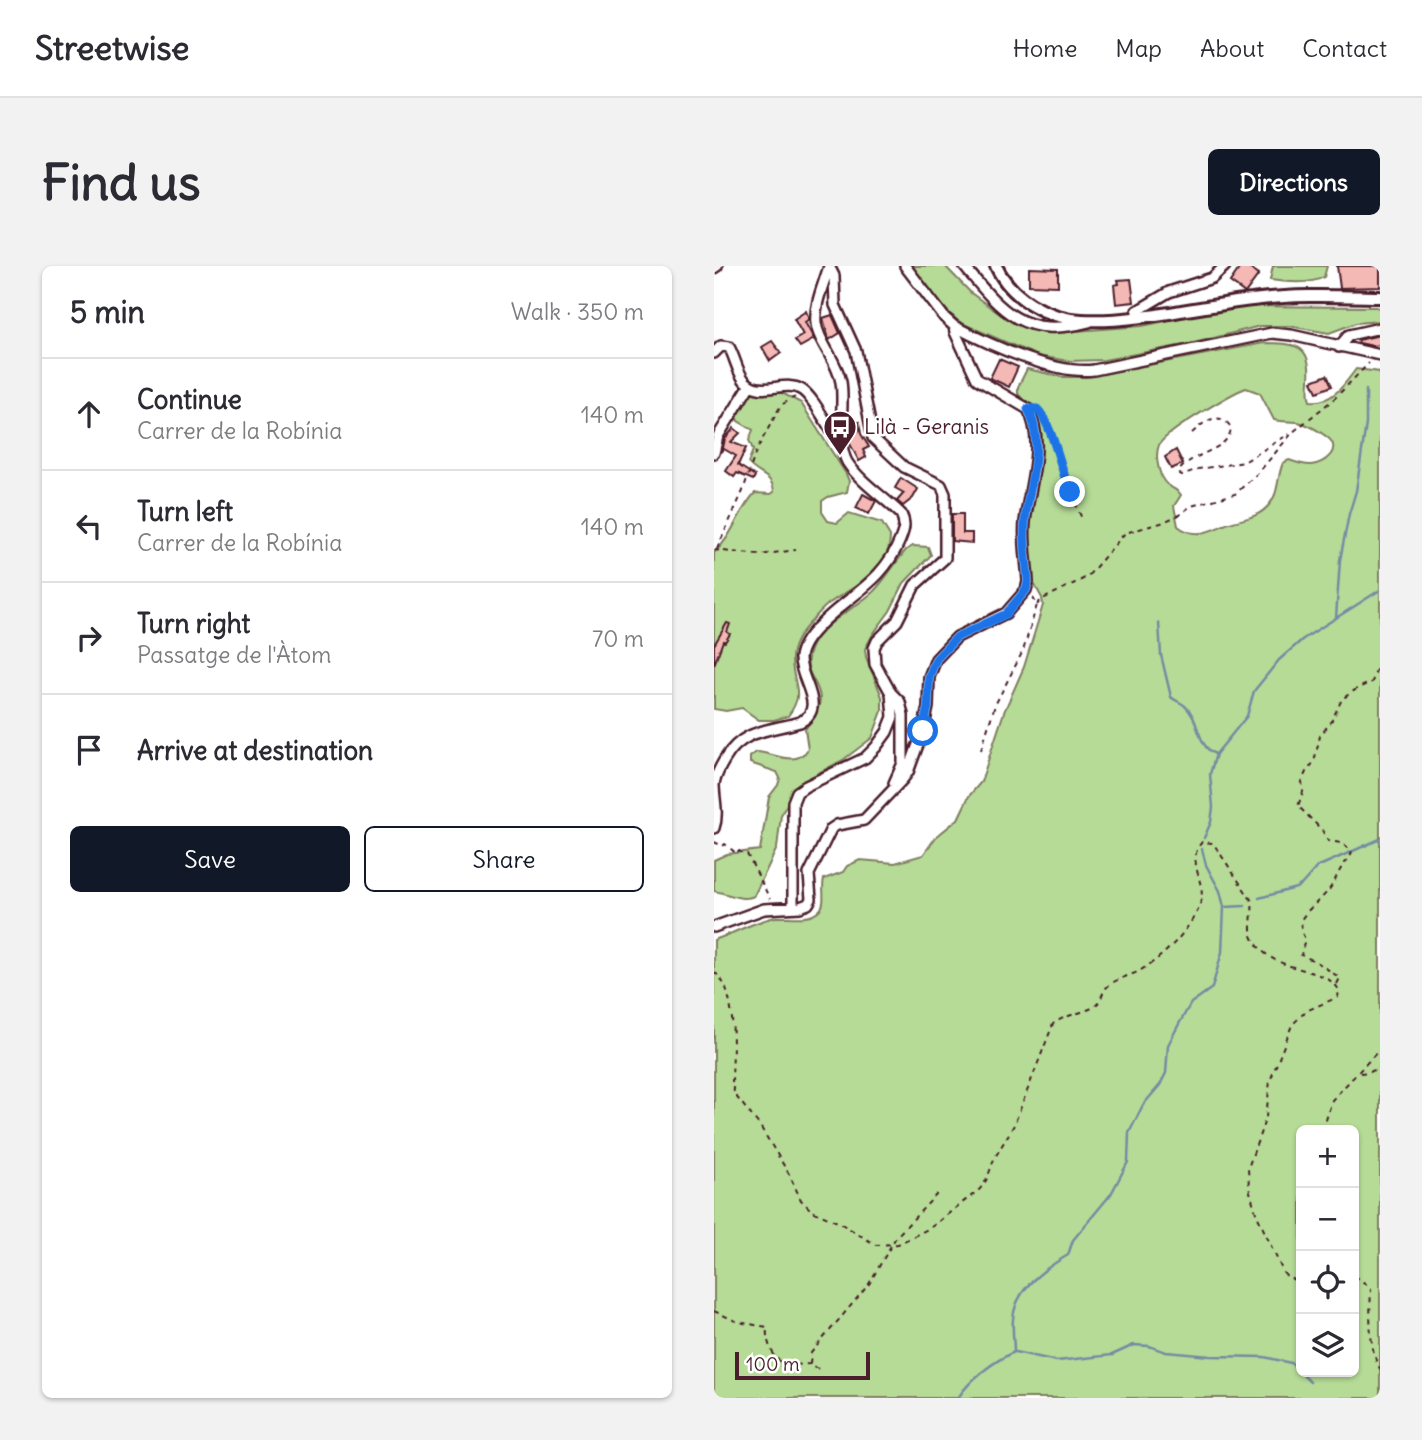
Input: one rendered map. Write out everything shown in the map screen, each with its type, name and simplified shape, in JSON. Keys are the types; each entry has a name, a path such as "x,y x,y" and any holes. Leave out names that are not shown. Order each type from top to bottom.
{"street":[{"path":"714,829 714,785 732,748 744,738 800,722 808,717 813,700 801,668 800,656 804,645 819,625 878,576 890,562 904,530 904,521 899,512 845,457 842,440 843,399 839,373 816,325 816,311 829,266"},
{"path":"829,266 834,276 835,305 856,351 873,438 904,467 941,485 945,494 946,558 915,585 897,621 877,641 874,648 875,664 891,693 900,702 902,715 904,758 901,772 890,792"},
{"path":"905,266 954,326 1033,360 1075,372 1264,334 1286,334 1380,355"},
{"path":"964,266 989,296 1023,322 1063,328 1098,320 1292,296 1380,297"},
{"path":"996,266 1006,285 1028,303 1073,319 1098,320"},
{"path":"1137,316 1137,311 1169,292 1212,278 1226,266"},
{"path":"1160,298 1160,313"},
{"path":"714,927 772,907 803,907 810,901 809,874 831,829 837,825 864,820 905,776 920,740 928,707 929,677 936,659 957,637 1006,614 1026,590 1028,582 1025,523 1035,441 1031,416 1028,409 978,379 954,326"},
{"path":"1339,347 1349,335 1380,328"},
{"path":"714,353 721,346 729,347 742,376 750,385 762,388 792,387 803,391 837,439 842,440"},
{"path":"714,453 718,436 750,385"},
{"path":"793,906 791,827 793,802 797,792 865,758 876,747 887,732 892,717 891,693"}],"path":[{"path":"1192,433 1211,419 1217,418 1226,420 1231,427 1226,442 1180,468 1178,473 1182,475 1198,469 1244,462 1318,414 1380,355"},
{"path":"796,550 759,555 715,550 743,491 756,451 780,405 803,391"},
{"path":"1028,409 1042,412 1082,519"},
{"path":"981,750 995,705 1023,650 1041,600 1087,577 1125,533 1161,523 1191,506 1236,494 1293,432"},
{"path":"1336,985 1340,978 1301,955 1305,939 1301,920 1330,889 1352,852 1341,843 1328,841 1322,830 1298,806 1303,792 1302,781 1314,762 1320,736 1332,720 1342,699 1372,682 1376,670 1380,668"},
{"path":"714,842 723,846 725,844 737,854 747,855 772,907"},
{"path":"714,972 724,984 731,1008 732,1085 735,1096 760,1126 789,1174 801,1200 812,1211 840,1223 876,1245 891,1244 914,1237 930,1228 980,1189 987,1179 994,1158 1014,1125 1053,1024 1059,1019 1093,1008 1099,1003 1107,987 1140,971 1162,956 1178,940 1200,906 1203,894 1194,857 1196,849 1202,842 1213,843 1252,901 1253,938 1266,954 1287,966 1325,979 1339,990 1338,997 1298,1016 1288,1032 1270,1081 1266,1117 1248,1168 1249,1188 1256,1213 1284,1274 1296,1281"},
{"path":"1324,1125 1332,1100 1379,1050"},
{"path":"1359,1073 1380,1067"},
{"path":"810,1364 811,1353 869,1284 891,1244 937,1194"},
{"path":"1359,1279 1371,1289 1372,1332 1376,1362 1380,1369"},
{"path":"714,1311 735,1321 766,1326 767,1339 777,1359 783,1363 810,1364 811,1367 820,1369"}],"green space":[{"path":"907,266 945,266 971,293 1001,315 1027,328 1049,333 1142,326 1237,306 1376,307 1380,308 1380,321 1356,323 1329,333 1289,326 1260,326 1194,343 1104,360 1069,361 1038,356 959,322 923,288"},
{"path":"1273,266 1327,266 1324,277 1298,282 1270,280"},
{"path":"1264,343 1292,345 1304,352 1309,367 1310,401 1325,400 1331,396 1356,369 1380,372 1380,1398 714,1398 714,940 768,919 815,914 823,904 824,879 843,872 847,866 860,860 895,863 923,855 936,837 958,819 969,796 981,782 1004,712 1024,667 1043,605 1032,580 1030,566 1030,523 1041,441 1035,413 1018,394 1018,387 1027,369 1063,377 1086,377","holes":["1246,388 1260,393 1274,420 1301,423 1312,428 1327,437 1333,451 1326,459 1316,464 1305,465 1289,460 1283,463 1272,501 1259,513 1207,532 1184,530 1178,526 1174,506 1181,495 1166,484 1159,470 1159,445 1185,423"]},
{"path":"748,391 782,393 801,403 846,474 849,481 847,492 822,501 822,512 828,521 837,523 849,513 882,523 890,536 884,560 877,570 827,605 799,637 792,659 797,688 796,701 788,716 774,720 759,720 742,708 726,711 714,709 714,553 755,493 774,492 768,478 748,463 753,450 749,440 753,430 738,421 735,414"},
{"path":"913,546 928,547 931,555 904,583 890,611 865,649 882,697 882,711 872,738 843,760 798,784 781,815 777,848 754,896 739,898 714,891 714,860 727,854 760,850 769,797 780,778 777,772 750,763 750,756 757,752 791,759 803,755 808,749 805,729 820,703 808,661 815,641 829,625 873,592 906,550"}],"building":[{"path":"1241,266 1247,266 1259,274 1245,293 1230,282"},
{"path":"1337,266 1380,266 1380,287 1340,288"},
{"path":"1029,268 1058,269 1058,286 1029,285"},
{"path":"1131,279 1134,302 1116,304 1114,285 1119,284 1118,280"},
{"path":"806,311 809,319 805,322 814,339 800,347 795,340 803,335 794,319"},
{"path":"832,315 840,333 829,340 823,318"},
{"path":"1380,335 1380,345 1359,343 1358,340"},
{"path":"772,341 781,353 770,361 762,347"},
{"path":"999,359 1018,367 1009,387 990,378"},
{"path":"1327,375 1332,386 1317,392 1312,381"},
{"path":"859,422 861,434 869,447 863,450 866,457 859,461 849,442 848,428 852,428 852,423"},
{"path":"734,428 740,433 731,442 746,448 738,465 755,476 753,480 737,473 734,477 726,471 736,456 724,449 722,452 725,439"},
{"path":"1176,450 1183,464 1171,469 1165,457"},
{"path":"901,478 918,489 913,498 903,506 897,501 904,493 895,488"},
{"path":"863,494 876,501 869,514 856,508"},
{"path":"952,514 963,514 963,533 972,533 972,543 952,541"},
{"path":"727,623 730,624 727,632 730,634 725,642 723,641 714,665 714,645"}],"waterway":[{"path":"1336,618 1340,560 1356,491 1366,424 1366,390"},
{"path":"1204,838 1211,822 1213,807 1210,774 1216,754 1247,716 1254,691 1279,660 1303,639 1380,590"},
{"path":"1159,623 1161,655 1171,697 1190,711 1204,745 1215,754"},
{"path":"1259,898 1296,888 1317,867 1380,839"},
{"path":"958,1398 983,1371 1014,1352 1013,1319 1019,1298 1041,1273 1068,1255 1073,1240 1111,1194 1128,1162 1129,1133 1143,1105 1160,1085 1166,1073 1168,1045 1191,1003 1212,988 1222,952 1224,907 1202,849"},
{"path":"1224,907 1245,906"},
{"path":"1015,1352 1057,1361 1112,1355 1134,1345 1149,1346 1166,1352 1264,1357 1291,1363 1310,1382"}],"place":[{"name":"Lilà - Geranis","path":"840,457"}],"route":[{"path":"923,731 928,707 929,677 936,659 957,637 1006,614 1026,590 1028,582 1025,523 1035,441 1028,409 1042,412 1070,492"}]}
